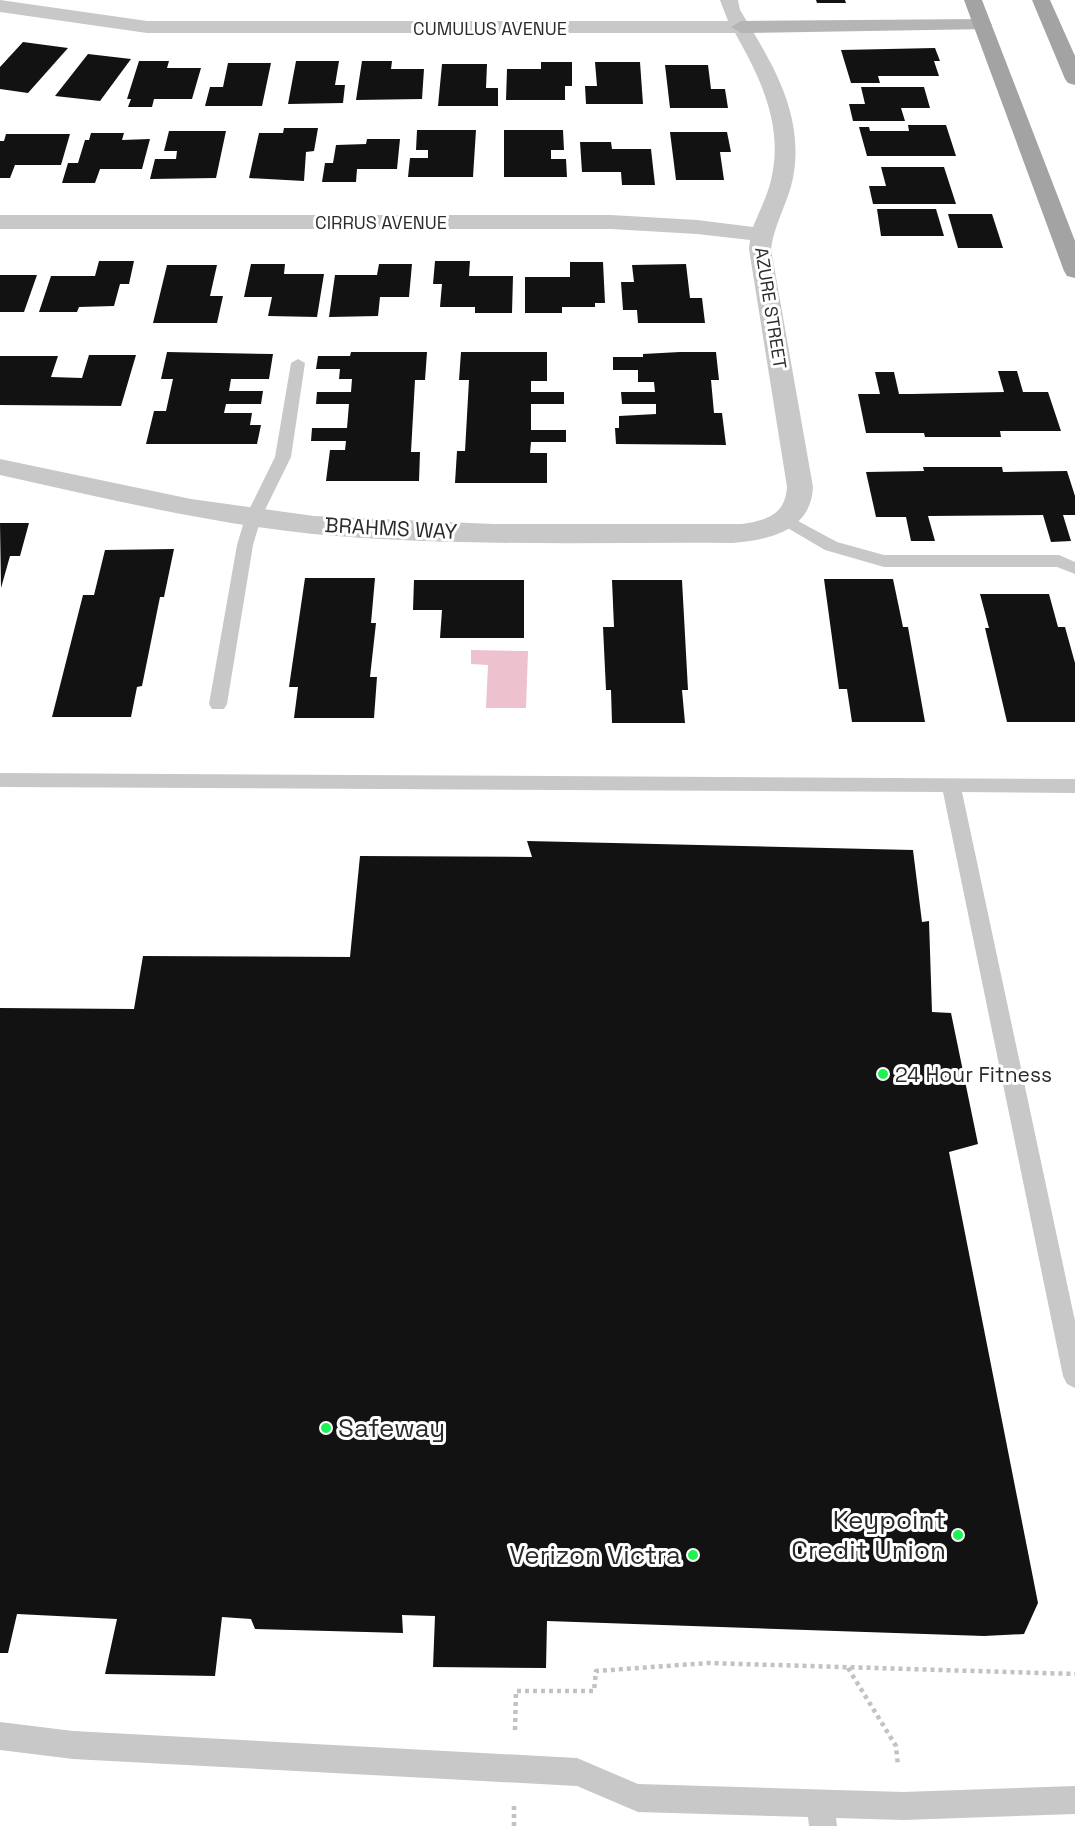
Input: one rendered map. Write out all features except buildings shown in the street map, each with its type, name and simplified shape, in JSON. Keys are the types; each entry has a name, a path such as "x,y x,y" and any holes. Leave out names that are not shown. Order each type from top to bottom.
{"main road":[{"path":"972,0 1075,271"},
{"path":"1041,0 1075,79"}],"street":[{"name":"AZURE STREET","path":"729,0 731,10 774,85 784,116 786,150 782,178 771,215 760,235 760,249 800,487 800,503 785,519"},
{"name":"CUMULUS AVENUE","path":"0,6 147,27 982,25"},
{"name":"CIRRUS AVENUE","path":"0,222 610,222 697,227 760,235"},
{"name":"BRAHMS WAY","path":"0,467 253,518 344,527 438,531 720,534 752,532 785,519"}],"lane":[{"path":"218,704 245,545 253,518 283,457 298,363"},
{"path":"785,519 831,546 884,561 1059,561 1075,568"},
{"path":"0,780 1075,786"},
{"path":"951,785 1075,1376"},
{"path":"0,1736 73,1745 576,1772 638,1798 821,1814 903,1806 1075,1800"}],"path":[{"path":"514,1826 516,1691 594,1691 596,1671 708,1664 1075,1674"},
{"path":"848,1668 896,1746 903,1806"}],"shaded area":[{"path":"471,650 528,651 526,708 486,708 488,665 471,664"}],"place":[{"name":"24 Hour Fitness","path":"883,1074"},
{"name":"Safeway","path":"326,1428"},
{"name":"Keypoint Credit Union","path":"958,1535"},
{"name":"Verizon Victra","path":"693,1555"}]}
